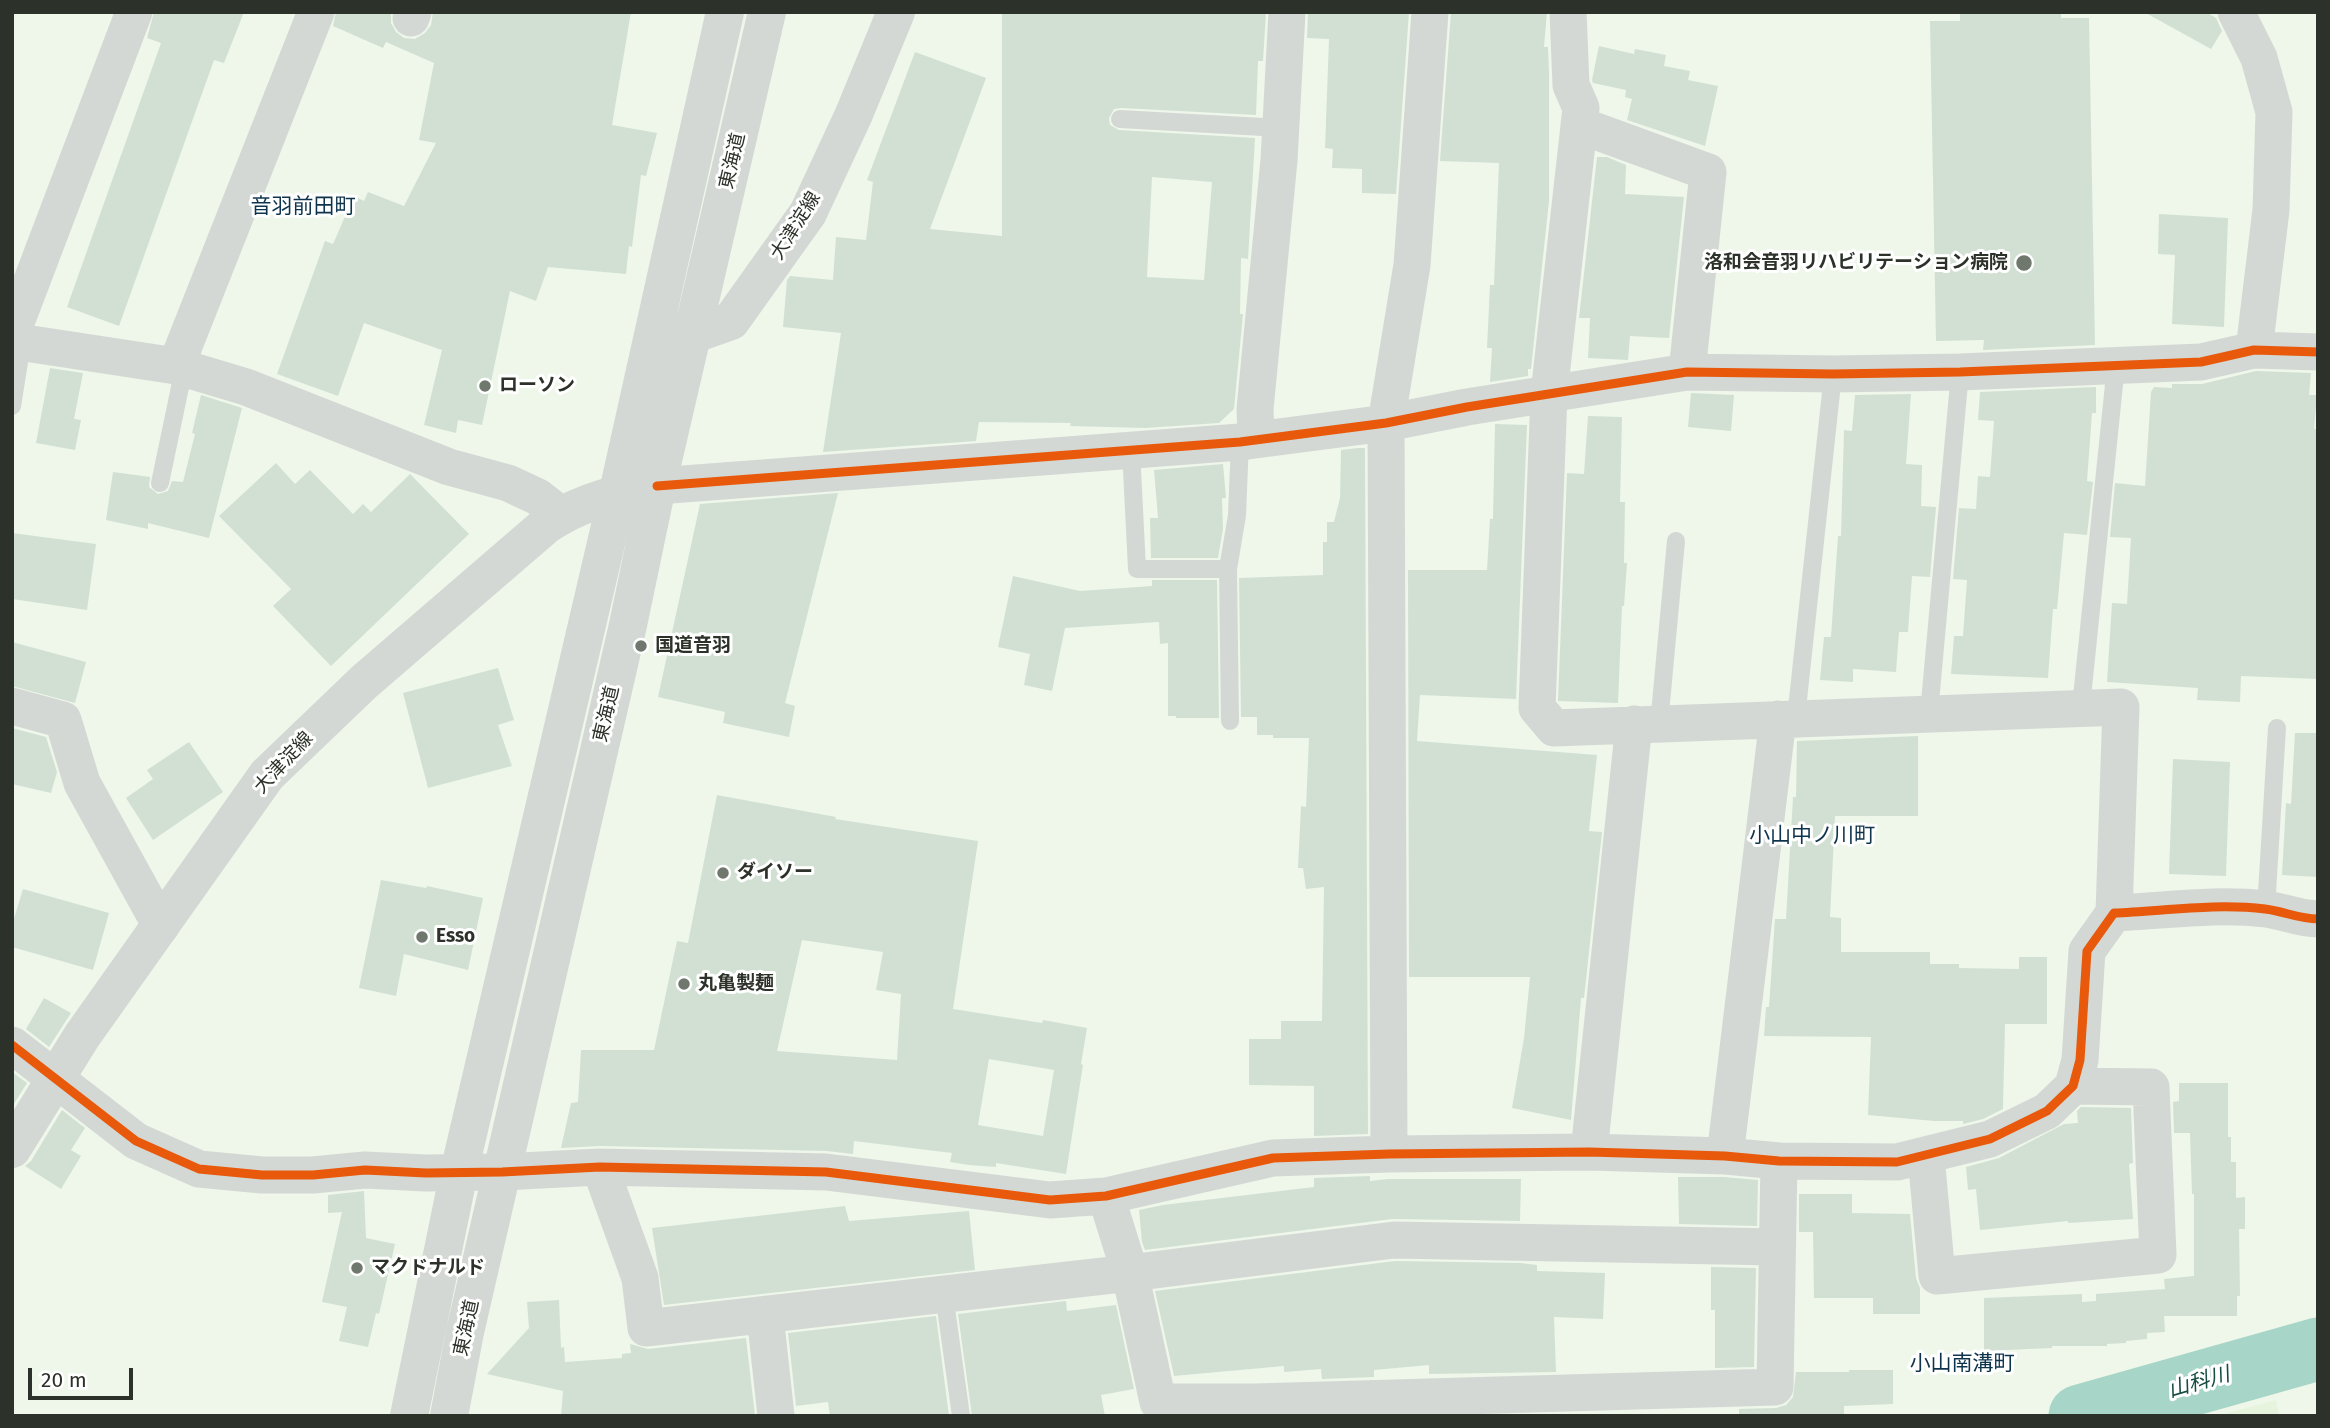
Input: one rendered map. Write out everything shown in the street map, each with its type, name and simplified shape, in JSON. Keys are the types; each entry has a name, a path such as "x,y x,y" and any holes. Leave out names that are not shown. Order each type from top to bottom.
{"main road":[{"name":"東海道","path":"409,1416 459,1172 618,492 724,12"},
{"name":"東海道","path":"449,1416 657,486 767,12"},
{"name":"大津淀線","path":"694,334 731,321 808,213 854,114 896,12"},
{"path":"655,326 694,334"},
{"name":"大津淀線","path":"12,1149 82,1036 267,775 363,682 545,526 561,515 618,492 657,486"}],"street":[{"path":"134,12 15,339 180,367 246,387 449,467 508,483 538,497 561,515"},
{"path":"180,367 316,12"},
{"path":"1248,440 1255,409 1281,128 1287,12"},
{"path":"1388,1153 1386,423 1412,265 1430,12"},
{"path":"12,1045 136,1141 199,1169 262,1175 365,1171 502,1172 600,1167 826,1172 1050,1200 1106,1196 1273,1158 1388,1153 1588,1152 1725,1156 1779,1161 1897,1162 1990,1139 2047,1111 2073,1086 2080,1060 2087,951 2114,914 2121,707 1554,728 1537,708 1549,394 1581,108 1571,85 1568,12"},
{"path":"2236,12 2259,58 2274,113 2271,210 2254,350"},
{"path":"1579,125 1709,172 1687,372"},
{"path":"657,486 1248,440 1386,423 1687,372 1960,372 2202,362 2254,350 2318,352"},
{"path":"12,706 63,720 82,783 161,926"},
{"path":"1725,1156 1787,719"},
{"path":"1588,1152 1647,724"},
{"path":"2114,914 2223,908 2266,909 2305,919 2318,919"},
{"path":"1926,1156 1937,1276 2158,1255 2151,1087 2073,1086"},
{"path":"1106,1196 1130,1273 1158,1402 1569,1404 1774,1387 1779,1161"},
{"path":"600,1167 640,1278 646,1328 1394,1240 1777,1247"},
{"path":"765,1315 776,1416"}],"lane":[{"path":"1120,120 1281,128"},
{"path":"12,406 15,339"},
{"path":"2081,707 2116,365"},
{"path":"160,483 180,367"},
{"path":"1929,713 1960,372"},
{"path":"1787,719 1833,374"},
{"path":"1230,721 1228,569 1248,440"},
{"path":"1131,450 1137,569 1228,569"},
{"path":"1647,724 1676,541"},
{"path":"2266,909 2277,728"},
{"path":"944,1294 961,1416"}],"shaded area":[{"path":"2276,1400 2279,1416 2217,1416"}],"building":[{"path":"154,12 244,12 224,63 214,60 119,326 67,307 161,43 147,38"},
{"path":"336,12 391,12 391,23 396,32 404,38 415,39 431,25 433,12 631,12 612,125 657,133 646,176 641,175 626,274 548,267 536,301 510,291 482,425 458,420 456,433 424,425 442,350 364,323 338,396 277,374 325,241 333,244 354,196 364,201 368,192 404,206 436,143 419,140 434,63 386,42 383,48 333,26"},
{"path":"1002,12 1266,12 1263,61 1258,61 1256,115 1121,108 1114,109 1109,118 1110,125 1119,130 1255,138 1248,259 1241,258 1240,314 1243,314 1234,409 1219,423 1145,428 1070,426 1071,423 979,422 976,441 823,452 841,333 783,327 787,280 790,276 833,280 836,237 866,240 873,182 867,180 915,52 986,78 930,229 1002,236","holes":["1152,177 1212,182 1204,280 1147,277"]},
{"path":"1308,12 1409,12 1396,194 1362,193 1362,169 1332,168 1333,149 1325,148 1329,39 1307,38"},
{"path":"1451,12 1547,12 1544,47 1548,47 1549,73 1549,201 1531,369 1528,369 1528,376 1490,382 1492,348 1487,348 1490,285 1494,285 1499,163 1440,161"},
{"path":"1960,12 2061,12 2061,18 2089,18 2095,345 1983,350 1984,340 1936,341 1930,21 1960,21"},
{"path":"2144,12 2206,12 2216,18 2222,31 2211,49"},
{"path":"1599,46 1634,54 1635,49 1666,55 1664,66 1690,71 1688,80 1718,86 1705,146 1627,120 1632,99 1625,97 1626,90 1593,83"},
{"path":"1597,157 1607,157 1626,165 1625,194 1684,197 1669,338 1630,336 1628,360 1588,358 1590,318 1579,318"},
{"path":"2159,214 2228,218 2224,327 2172,324 2175,255 2158,254"},
{"path":"50,368 83,373 74,419 81,420 75,450 36,443"},
{"path":"2256,371 2311,373 2309,395 2317,395 2314,429 2318,429 2318,679 2241,676 2240,702 2197,700 2198,688 2107,682 2112,603 2127,604 2131,538 2110,537 2115,483 2145,486 2151,392 2154,387 2172,388 2172,384 2202,384"},
{"path":"2096,387 2096,413 2092,413 2087,481 2093,482 2087,535 2064,533 2057,609 2053,609 2048,678 1951,674 1954,636 1963,636 1967,580 1953,579 1959,508 1976,509 1978,476 1990,477 1994,421 1978,420 1980,392"},
{"path":"1691,393 1734,395 1731,431 1688,427"},
{"path":"1911,394 1906,464 1922,465 1921,506 1936,507 1930,577 1912,576 1908,632 1899,632 1896,672 1853,669 1853,682 1820,680 1824,637 1831,637 1838,536 1841,536 1844,430 1852,431 1855,395"},
{"path":"201,395 242,408 209,538 148,523 148,529 106,520 113,472 150,477 149,487 158,494 168,491 172,481 183,482"},
{"path":"1588,416 1622,417 1620,502 1625,502 1624,563 1627,563 1622,606 1618,703 1558,701 1567,473 1584,474"},
{"path":"1495,424 1527,425 1516,699 1420,695 1417,741 1597,755 1589,831 1602,832 1584,998 1581,998 1571,1120 1512,1108 1524,1038 1530,977 1409,977 1408,570 1487,570 1490,519 1493,519"},
{"path":"1365,448 1368,1134 1314,1136 1314,1086 1249,1085 1249,1039 1281,1039 1281,1021 1322,1021 1324,887 1306,889 1303,868 1298,868 1301,806 1306,807 1309,738 1257,735 1257,717 1241,717 1239,578 1323,575 1323,542 1327,542 1327,522 1334,522 1340,498 1341,450"},
{"path":"276,463 295,484 310,470 353,514 363,504 371,512 410,474 469,534 331,666 273,606 291,589 219,516"},
{"path":"1223,464 1226,498 1222,498 1223,529 1218,558 1151,558 1150,518 1158,518 1154,470"},
{"path":"838,493 785,703 795,706 789,737 723,723 725,712 658,697 700,504"},
{"path":"12,533 96,544 87,610 12,599"},
{"path":"1013,576 1080,591 1152,586 1152,580 1217,580 1219,718 1168,716 1168,643 1160,644 1159,622 1065,628 1052,691 1024,685 1030,654 998,647"},
{"path":"12,642 86,662 75,703 12,686"},
{"path":"498,668 514,720 498,725 512,766 428,788 403,693"},
{"path":"12,728 46,737 57,772 51,793 12,784"},
{"path":"2295,733 2318,733 2318,877 2282,875 2286,803 2291,804"},
{"path":"1918,736 1918,816 1835,816 1830,917 1841,918 1841,952 1930,952 1930,964 1959,964 1959,968 2019,969 2019,957 2047,957 2047,1024 2005,1024 2003,1109 1983,1119 1963,1124 1963,1121 1868,1115 1871,1037 1764,1036 1766,1007 1769,1007 1775,919 1786,919 1793,797 1796,797 1797,741"},
{"path":"189,742 223,792 153,840 126,798 153,779 147,770"},
{"path":"2173,759 2230,762 2226,876 2169,874"},
{"path":"717,795 836,817 835,819 978,841 953,1009 1087,1028 1066,1174 996,1163 996,1167 969,1165 950,1162 952,1153 854,1141 853,1154 827,1151 600,1146 561,1148 571,1103 578,1102 581,1050 654,1050 677,941 688,943","holes":["802,940 883,952 876,990 901,994 897,1060 777,1051","989,1059 1054,1070 1043,1136 978,1125"]},
{"name":"Esso","path":"381,880 483,898 468,970 404,954 396,996 359,988"},
{"path":"23,889 109,913 93,970 12,947 12,925"},
{"path":"44,998 71,1013 49,1047 26,1029"},
{"path":"12,1072 27,1083 12,1107"},
{"path":"2179,1083 2228,1083 2228,1137 2231,1137 2231,1162 2236,1162 2236,1198 2245,1197 2245,1229 2239,1229 2240,1296 2237,1296 2237,1316 2164,1316 2165,1332 2147,1333 2147,1339 2107,1346 2052,1346 1984,1351 1984,1298 2082,1294 2082,1302 2096,1301 2096,1294 2165,1289 2164,1279 2194,1276 2194,1194 2190,1133 2174,1133 2173,1102 2179,1101"},
{"path":"2081,1107 2131,1108 2133,1163 2129,1164 2133,1219 2068,1221 1980,1230 1976,1189 1968,1190 1966,1167 1999,1158 2064,1124 2078,1123 2077,1111"},
{"path":"62,1110 85,1128 71,1150 81,1156 61,1189 25,1166 31,1161"},
{"path":"1370,1176 1370,1181 1521,1179 1520,1221 1392,1219 1145,1250 1142,1242 1139,1210 1314,1187 1314,1178"},
{"path":"1678,1177 1758,1180 1757,1226 1679,1224"},
{"path":"364,1191 366,1238 395,1244 379,1314 376,1313 368,1347 339,1341 347,1307 322,1302 342,1212 328,1213 328,1195"},
{"path":"1799,1194 1852,1194 1852,1213 1910,1214 1916,1278 1920,1288 1920,1314 1873,1314 1873,1298 1814,1298 1813,1232 1799,1232"},
{"path":"845,1206 849,1221 969,1211 975,1270 664,1305 652,1228"},
{"path":"1395,1261 1520,1263 1537,1265 1537,1271 1605,1273 1603,1319 1554,1317 1556,1372 1429,1374 1429,1365 1374,1370 1374,1377 1322,1379 1321,1369 1284,1372 1284,1366 1174,1376 1155,1291"},
{"path":"1711,1267 1756,1268 1754,1367 1715,1368 1715,1310 1711,1310"},
{"path":"559,1300 561,1348 564,1347 565,1362 622,1358 622,1354 631,1353 630,1344 648,1349 746,1338 755,1416 561,1416 563,1391 487,1374 529,1328 527,1302"},
{"path":"1066,1301 1067,1311 1116,1305 1134,1389 1101,1395 1105,1416 972,1416 958,1314"},
{"path":"936,1316 949,1416 830,1416 828,1402 796,1406 788,1333"},
{"path":"1893,1370 1893,1404 1844,1406 1844,1416 1739,1416 1739,1409 1776,1408 1786,1405 1793,1397 1796,1372"}],"waterway":[{"name":"山科川","path":"2080,1416 2318,1349"}],"cycle path":[{"path":"657,486 1240,442 1386,423 1467,407 1687,372 1960,372 2201,362 2254,350 2318,352"},
{"path":"12,1045 136,1141 199,1169 262,1175 313,1175 365,1170 426,1173 502,1172 600,1167 826,1172 1050,1200 1106,1196 1273,1158 1589,1152 1725,1156 1779,1161 1897,1162 1990,1139 2047,1111 2073,1086 2080,1060 2087,951 2114,913 2246,907 2318,919"}],"place":[{"name":"洛和会音羽リハビリテーション病院","path":"2024,263"},
{"name":"ローソン","path":"485,386"},
{"name":"国道音羽","path":"641,646"},
{"name":"ダイソー","path":"723,873"},
{"name":"Esso","path":"422,937"},
{"name":"丸亀製麺","path":"684,984"},
{"name":"マクドナルド","path":"357,1268"}],"district":[{"name":"音羽前田町","path":"303,207"},
{"name":"小山中ノ川町","path":"1812,836"},
{"name":"小山南溝町","path":"1962,1364"}]}
